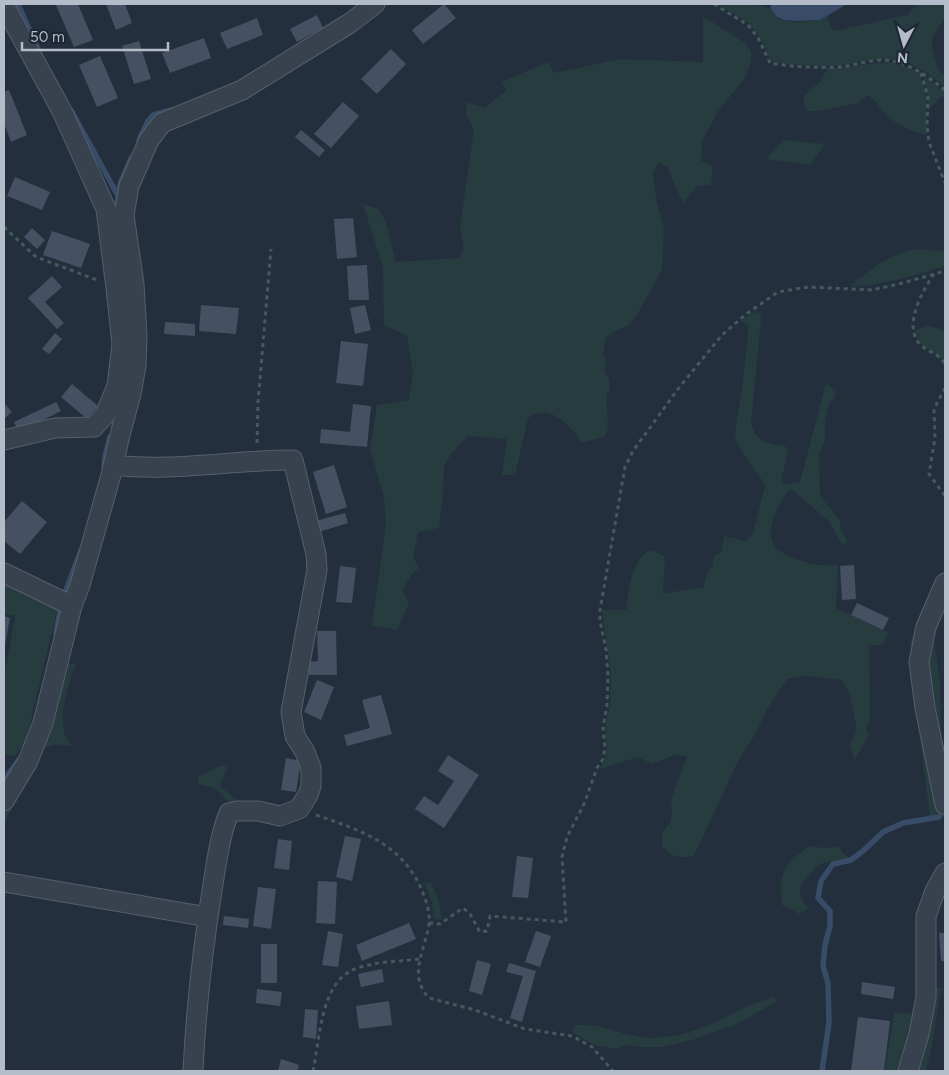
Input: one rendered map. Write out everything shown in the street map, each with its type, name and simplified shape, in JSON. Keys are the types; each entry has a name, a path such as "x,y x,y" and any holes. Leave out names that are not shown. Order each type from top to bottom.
{"street":[{"path":"4,801 28,761 43,723 72,606 80,585 131,394 136,366 137,336 134,284 124,215 129,186 149,140 162,123 242,90 350,23 375,4"},
{"path":"4,5 62,111 106,209 122,344 117,386 105,415 94,427 56,428 4,440"},
{"path":"113,465 142,468 256,460 294,460 316,554 317,570 291,712 295,736 305,752 310,768 311,786 308,796 299,809 280,816 258,812 237,811 229,813 221,837 208,916 193,1071"},
{"path":"4,573 72,606"},
{"path":"945,583 926,627 919,662 925,708 945,805"},
{"path":"908,1071 919,1034 926,997 926,916 935,891 945,873"},
{"path":"4,882 208,916"}],"path":[{"path":"714,4 748,25 758,38 770,63 782,66 838,67 870,61 890,60 909,66 945,90"},
{"path":"921,73 928,97 927,126 929,142 945,183"},
{"path":"4,227 36,257 116,288"},
{"path":"256,460 258,402 271,249"},
{"path":"429,923 440,924 463,908 470,914 480,932 487,931 490,916 566,922 562,857 567,837 584,804 597,768 603,759 605,748 603,728 607,706 608,676 600,610 624,467 678,389 722,335 745,315 778,292 808,287 872,290 934,274 945,269"},
{"path":"934,274 924,288 919,300 914,319 914,335 921,346 935,354 944,362 945,366"},
{"path":"945,388 934,409 935,438 929,474 945,496"},
{"path":"299,809 344,825 387,845 404,860 420,885 428,907 429,923 420,959 420,985 429,998 475,1010 525,1029 572,1036 592,1047 613,1071"},
{"path":"313,1071 320,1025 338,979 355,969 420,959"}],"green space":[{"path":"718,4 762,6 771,9 781,19 795,22 817,20 828,15 829,24 834,31 908,15 917,4 945,4 945,18 933,36 932,50 939,72 945,74 945,88 920,69 901,61 884,59 824,66 796,65 771,61 760,38 750,24"},
{"path":"703,16 745,43 751,51 751,62 745,77 717,113 702,141 701,161 713,166 711,185 697,186 683,203 667,167 659,163 653,172 656,198 664,229 662,270 638,313 629,325 606,337 603,353 606,362 604,371 609,379 610,390 606,395 608,424 606,436 582,443 566,423 559,418 552,414 536,414 528,418 515,475 502,475 507,439 468,436 452,453 444,466 439,528 418,532 413,557 419,568 411,576 404,588 403,592 409,603 397,630 372,626 386,523 384,497 370,449 377,405 409,400 413,374 407,336 384,325 383,268 363,204 378,209 386,222 396,262 458,258 464,250 460,227 474,130 466,114 467,102 484,108 507,90 501,82 548,62 554,73 620,59 703,62"},
{"path":"890,62 908,67 920,73 927,97 927,135 896,123 874,99 867,95 858,103 819,111 808,111 803,103 805,95 822,80 827,68 843,68"},
{"path":"923,75 945,92 945,96 940,97 928,111 928,97"},
{"path":"783,140 825,144 810,165 766,159"},
{"path":"916,249 945,251 945,266 886,282 849,286 887,259"},
{"path":"755,311 760,314 761,319 751,422 755,434 767,443 785,446 788,452 781,481 784,484 800,482 826,383 836,391 834,399 829,402 825,420 825,441 819,453 820,496 840,520 841,530 848,543 842,544 829,521 790,488 774,515 771,538 777,549 788,556 817,565 838,565 836,608 888,633 883,645 869,645 870,719 866,728 869,736 854,760 850,744 857,730 849,691 842,680 806,676 787,679 767,709 756,733 738,761 694,856 680,857 673,855 662,846 662,833 670,823 672,813 671,799 687,757 677,754 652,764 638,757 599,769 605,760 607,748 605,728 610,706 611,676 602,610 626,610 635,567 644,554 651,550 665,557 663,594 703,588 708,570 712,568 714,556 721,553 724,536 746,541 753,534 765,486 736,441 735,432 749,325 741,321"},
{"path":"929,326 945,332 945,363 918,341 915,330"},
{"path":"945,567 945,577 923,626 922,708 944,817 939,817 938,815 930,816 916,709 910,642 918,619"},
{"path":"4,580 58,606 26,741 15,756 4,754 4,677 15,616 4,614"},
{"path":"82,605 68,664 76,664 70,680 63,715 65,734 73,746 52,745 42,751 4,823 4,808"},
{"path":"945,605 934,638 940,684 941,738 945,747 945,774 943,775 926,644"},
{"path":"228,765 220,786 237,800 229,802 215,788 198,784 198,777 219,766"},
{"path":"809,846 824,848 840,847 842,852 850,858 818,865 806,878 801,886 800,894 808,908 800,914 782,905 782,877 788,865"},
{"path":"424,881 432,884 438,899 442,919 434,918 432,903"},
{"path":"929,988 941,988 933,1039 926,1071 912,1071"},
{"path":"774,996 777,1001 737,1024 692,1040 661,1047 625,1045 618,1049 594,1045 573,1033 574,1025 583,1025 597,1026 647,1038 687,1033"},
{"path":"894,1012 919,1015 905,1071 885,1071"}],"water":[{"path":"772,4 847,4 820,20 798,21 784,20 776,16 770,8"}],"building":[{"path":"78,4 93,40 74,47 56,5"},
{"path":"106,4 125,4 132,23 116,30"},
{"path":"444,4 456,18 423,44 412,30"},
{"path":"317,15 323,28 297,42 290,29"},
{"path":"257,18 263,35 227,49 220,33"},
{"path":"204,38 211,58 170,73 162,53"},
{"path":"139,41 151,79 134,84 122,46"},
{"path":"391,49 406,64 377,94 361,79"},
{"path":"100,56 118,98 97,107 79,65"},
{"path":"9,90 27,135 11,142 4,123 4,92"},
{"path":"343,102 359,116 331,148 314,134"},
{"path":"301,130 325,150 319,157 295,137"},
{"path":"15,177 50,192 42,210 7,196"},
{"path":"353,218 357,257 337,259 334,219"},
{"path":"32,228 45,240 37,249 24,237"},
{"path":"52,231 90,244 81,268 43,255"},
{"path":"367,265 369,300 349,300 347,266"},
{"path":"52,276 62,287 45,302 64,323 57,329 28,298"},
{"path":"201,305 239,308 236,334 199,331"},
{"path":"365,305 371,330 355,334 350,308"},
{"path":"165,322 195,324 195,336 164,334"},
{"path":"55,333 62,339 49,354 42,349"},
{"path":"341,341 368,344 363,386 336,383"},
{"path":"72,384 98,406 87,419 61,397"},
{"path":"56,402 61,411 19,432 14,422"},
{"path":"4,403 12,412 4,419"},
{"path":"353,404 371,406 367,447 320,443 321,429 350,432"},
{"path":"334,465 347,507 326,514 313,472"},
{"path":"22,501 47,522 20,554 4,541 4,522"},
{"path":"345,513 348,523 319,532 316,521"},
{"path":"854,565 856,599 842,600 840,566"},
{"path":"340,566 356,568 352,603 336,602"},
{"path":"857,603 889,618 883,630 851,615"},
{"path":"4,616 10,618 5,645 4,645"},
{"path":"317,631 336,631 337,675 309,675 309,662 318,661"},
{"path":"317,680 334,687 321,720 304,712"},
{"path":"381,695 392,734 347,746 344,735 370,728 362,700"},
{"path":"448,755 479,775 444,828 415,809 424,796 438,805 454,781 438,771"},
{"path":"286,758 301,761 296,792 281,790"},
{"path":"345,836 361,839 352,881 336,877"},
{"path":"278,839 292,841 289,870 274,868"},
{"path":"517,856 533,858 528,898 512,897"},
{"path":"318,881 337,882 335,924 316,923"},
{"path":"258,887 276,889 271,929 253,926"},
{"path":"224,916 249,919 248,928 223,925"},
{"path":"409,923 416,939 362,961 356,945"},
{"path":"328,931 343,934 338,967 322,965"},
{"path":"536,931 551,936 540,967 525,962"},
{"path":"939,933 945,933 945,961 941,961"},
{"path":"261,944 277,944 277,983 261,983"},
{"path":"477,960 491,964 482,995 469,991"},
{"path":"509,963 536,971 522,1022 510,1018 523,976 506,972"},
{"path":"382,969 384,982 361,987 358,974"},
{"path":"862,982 895,987 893,999 861,994"},
{"path":"257,989 282,992 280,1006 256,1003"},
{"path":"389,1001 392,1025 359,1029 356,1006"},
{"path":"305,1009 318,1010 316,1039 303,1037"},
{"path":"858,1017 890,1021 884,1071 851,1071"},
{"path":"281,1059 299,1065 297,1071 278,1071"}],"waterway":[{"path":"18,4 38,49"},
{"path":"71,110 117,194"},
{"path":"139,140 153,115 171,110"},
{"path":"116,211 120,184 131,158"},
{"path":"104,467 110,437"},
{"path":"65,593 81,550"},
{"path":"56,633 61,606"},
{"path":"4,780 18,761"},
{"path":"822,1071 829,1023 828,983 823,966 825,945 830,926 830,911 818,898 821,881 833,864 851,860 883,832 903,823 939,817"}]}
